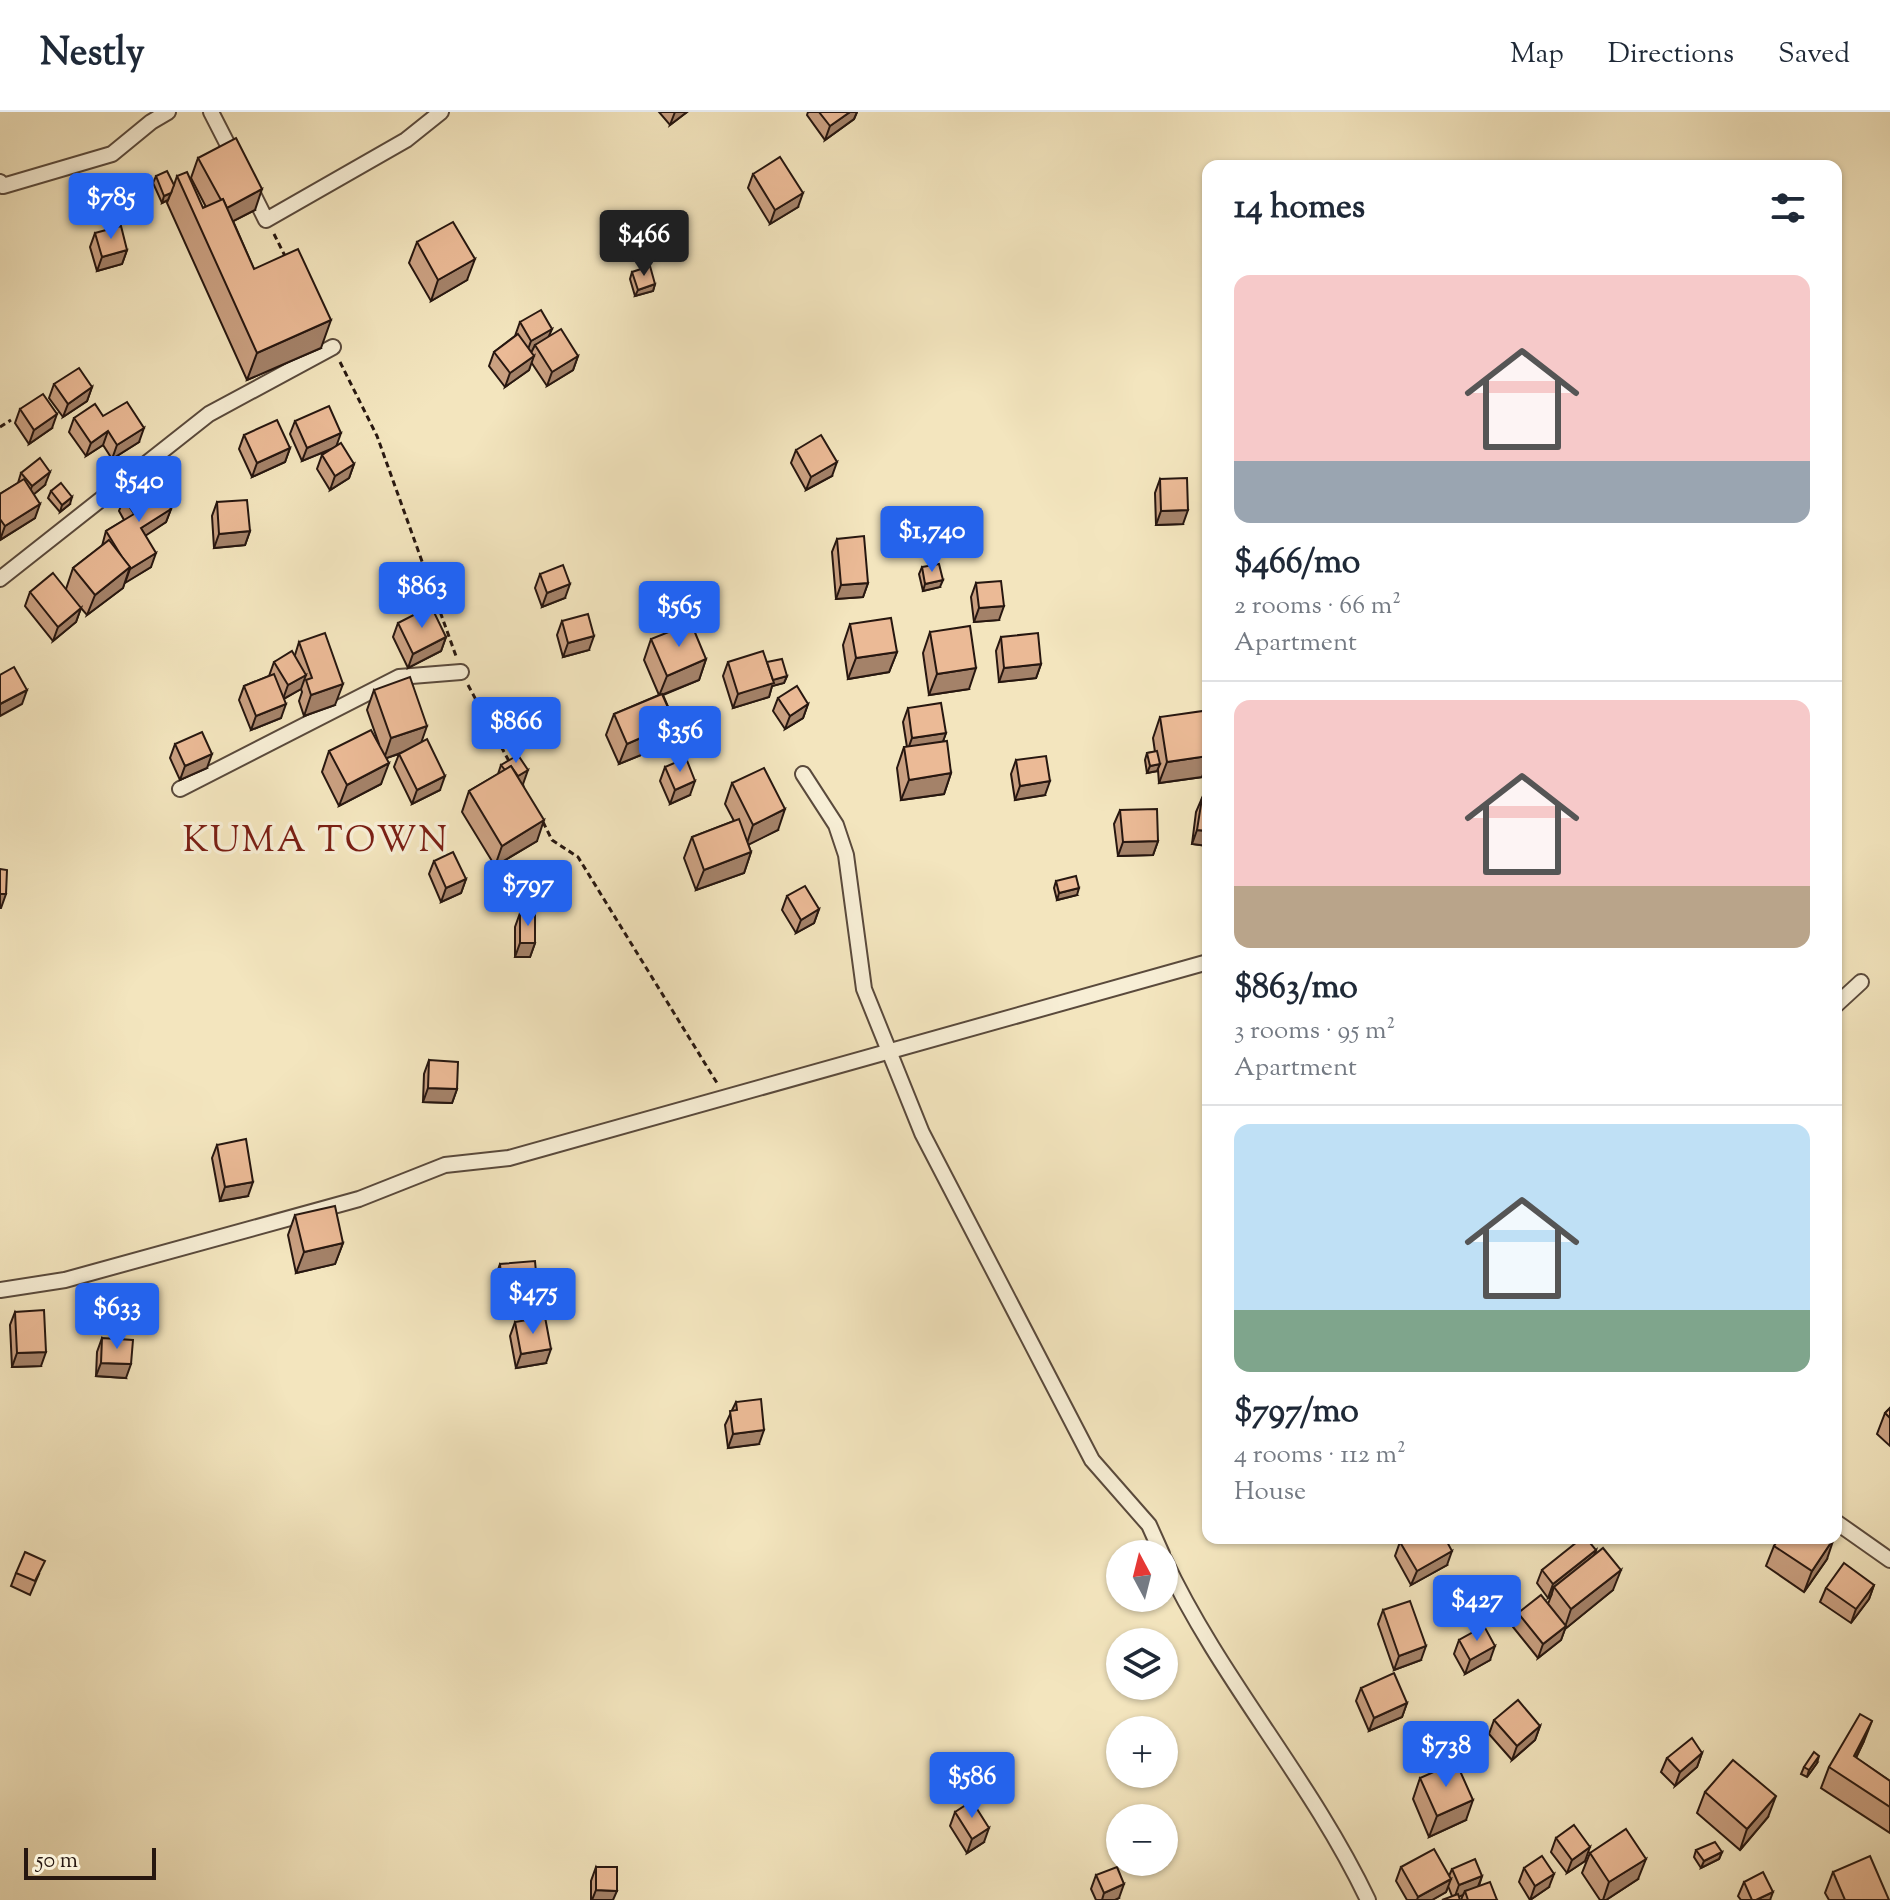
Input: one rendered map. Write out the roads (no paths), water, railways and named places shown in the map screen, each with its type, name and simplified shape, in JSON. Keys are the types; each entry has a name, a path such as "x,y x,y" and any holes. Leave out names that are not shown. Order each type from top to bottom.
{"street":[{"path":"0,182 3,186 112,154 168,112"},
{"path":"211,112 266,220 406,140 441,112"},
{"path":"0,579 209,414 333,347"},
{"path":"180,789 399,677 461,672"},
{"path":"803,774 836,825 846,855 864,989 922,1133 1092,1460 1149,1525 1156,1540"},
{"path":"0,1291 65,1280 359,1199 445,1165 509,1158 1202,964"},
{"path":"1842,999 1861,982"},
{"path":"1842,1526 1890,1560"},
{"path":"1178,1582 1234,1681 1292,1766 1341,1847 1368,1900"}],"district":[{"name":"KUMA TOWN","path":"316,838"}]}
